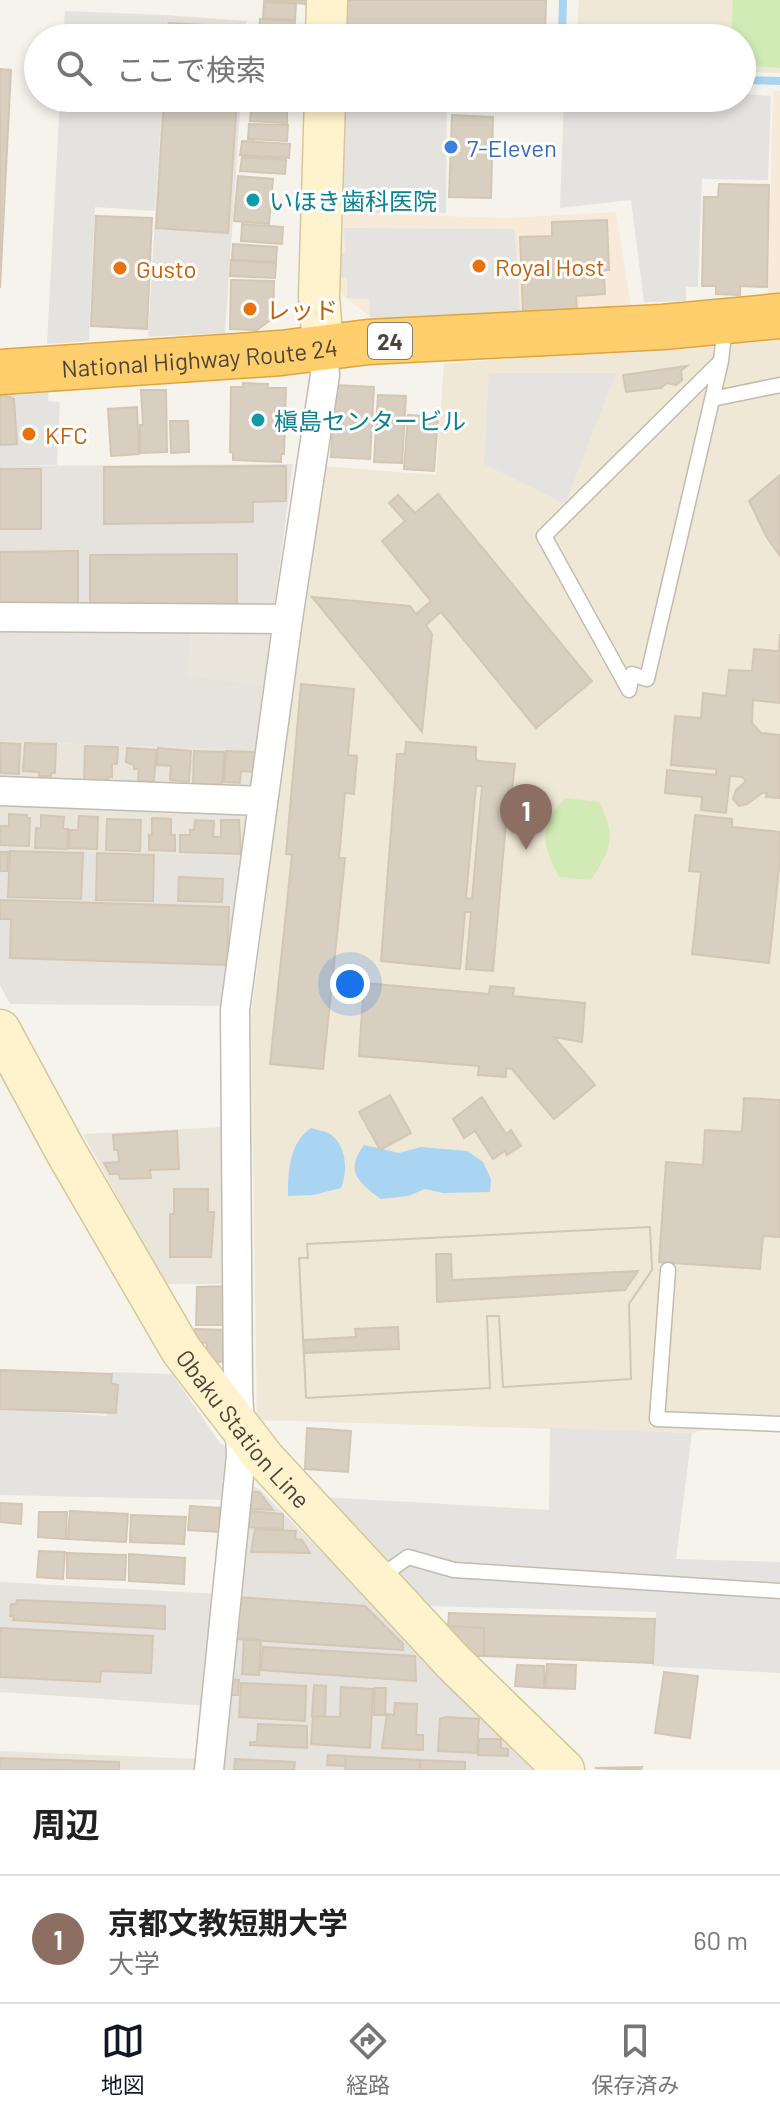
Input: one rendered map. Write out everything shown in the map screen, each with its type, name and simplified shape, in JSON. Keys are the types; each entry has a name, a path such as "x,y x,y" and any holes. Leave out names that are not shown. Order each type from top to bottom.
{"highway":[{"name":"National Highway Route 24","path":"0,372 281,353 323,347 723,341 780,316"}],"main road":[{"path":"326,24 327,0"},
{"path":"323,347 319,297 325,112"},
{"name":"Obaku Station Line","path":"0,1030 74,1166 181,1350 264,1458 376,1581 454,1663 564,1770"}],"street":[{"path":"209,1770 241,1456 235,1010 325,375 323,347"},
{"path":"0,617 288,619"},
{"path":"0,791 263,801"}],"lane":[{"path":"723,341 647,679 632,674 629,690 544,536 723,341"},
{"path":"712,399 780,385"},
{"path":"668,1270 657,1419 780,1424"},
{"path":"376,1581 408,1557 454,1570 780,1591"}],"shaded area":[{"path":"579,0 780,0 780,73 756,72 756,24 578,24"},
{"path":"65,11 166,15 166,24 64,24"},
{"path":"166,15 246,21 246,24 166,24"},
{"path":"773,91 780,91 780,294 768,294"},
{"path":"756,95 771,96 768,180 702,179 698,287 686,287 686,301 644,302 631,200 560,208 563,112 756,112"},
{"path":"59,112 161,112 155,211 95,207 89,341 47,344"},
{"path":"161,112 240,112 225,333 148,337"},
{"path":"341,112 447,112 446,213 340,213"},
{"name":"Royal Host","path":"616,212 631,307 373,319 333,288 336,213 508,218"},
{"path":"344,228 515,229 520,314 373,319 369,299 347,298 347,278 333,277 334,255 345,253"},
{"path":"780,336 780,1420 729,1423 692,1433 257,1420 251,1017 293,684 325,466 436,475 444,364"},
{"path":"489,373 616,373 565,504 484,464"},
{"name":"KFC","path":"49,386 48,401 60,402 57,465 0,466 0,445 16,444 14,399 9,399 9,389"},
{"path":"293,464 274,609 0,608 0,466"},
{"path":"0,627 192,630 188,675 268,686 261,751 0,741"},
{"path":"192,630 270,632 268,686 188,675"},
{"path":"0,741 261,751 243,856 0,850"},
{"path":"0,850 243,856 229,1006 10,1004 0,985"},
{"path":"224,1127 228,1284 165,1284 83,1134"},
{"path":"112,1372 172,1374 220,1443 227,1448 225,1500 0,1495 0,1408 107,1416"},
{"path":"550,1428 692,1433 676,1559 780,1562 780,1673 652,1666 656,1612 428,1606 322,1497 549,1510"},
{"path":"247,1484 259,1489 538,1770 220,1770"},
{"path":"0,1582 220,1594 208,1706 0,1692"},
{"path":"0,1751 200,1759 199,1770 0,1770"}],"green space":[{"path":"733,0 780,0 780,68 756,66 756,24 732,24"},
{"path":"565,798 599,802 608,824 607,850 591,880 559,877 549,855 547,827"}],"water":[{"path":"311,1128 330,1134 340,1145 345,1167 341,1188 313,1195 288,1196 289,1168 294,1150"},
{"path":"364,1145 399,1153 421,1147 467,1151 483,1162 491,1179 490,1192 443,1193 425,1189 408,1196 381,1199 357,1176 355,1162"}],"building":[{"path":"263,0 306,0 306,4"},
{"path":"339,0 546,0 545,24 343,24"},
{"path":"264,2 296,4 295,20 263,18"},
{"path":"260,19 295,21 295,24 260,24"},
{"path":"0,69 11,70 0,288"},
{"path":"163,112 236,112 228,233 156,228"},
{"path":"251,112 287,112 287,123 250,121"},
{"path":"452,115 493,117 491,198 449,197"},
{"path":"249,124 288,125 287,141 248,139"},
{"path":"242,141 290,144 289,158 240,155"},
{"path":"242,157 286,160 285,174 240,171"},
{"name":"いほき歯科医院","path":"238,176 273,179 269,224 234,221"},
{"path":"719,184 769,185 767,287 740,286 740,295 716,294 716,286 702,286 704,197 718,197"},
{"path":"96,216 152,218 147,329 91,326"},
{"name":"Royal Host","path":"607,220 609,270 604,270 605,294 576,296 577,310 523,313 520,237 552,236 552,222"},
{"path":"242,224 283,227 282,244 241,241"},
{"path":"233,244 277,247 276,262 232,260"},
{"path":"231,260 276,263 275,278 230,276"},
{"path":"231,280 274,281 273,318 257,330 230,329"},
{"path":"687,366 681,371 682,380 676,385 667,383 661,388 626,392 623,375"},
{"name":"槇島センタービル","path":"243,383 286,388 284,454 281,454 281,462 233,460 233,453 230,452 231,387 243,387"},
{"path":"335,385 374,387 370,459 331,457"},
{"path":"141,390 166,390 167,452 140,453 140,425 143,425"},
{"path":"0,393 14,399 17,444 0,445"},
{"path":"378,395 406,396 402,463 374,462"},
{"path":"137,407 139,454 111,456 108,409"},
{"path":"408,415 438,417 434,471 404,469"},
{"path":"170,421 188,421 189,452 171,453"},
{"path":"286,466 286,501 253,502 253,522 104,524 104,467"},
{"path":"0,469 41,469 41,529 0,529"},
{"path":"780,475 780,556 749,501"},
{"path":"438,494 592,681 536,728 441,612 426,625 432,634 422,732 312,597 410,606 416,614 431,601 382,541 405,521 389,503 398,495 415,513"},
{"path":"78,551 78,605 0,606 0,552"},
{"path":"237,554 237,606 90,607 90,555"},
{"path":"780,634 780,703 753,700 752,723 761,733 780,735 780,798 766,797 767,793 762,793 739,806 733,799 736,790 746,781 742,777 730,776 726,813 701,810 702,797 665,793 667,770 716,775 716,769 671,765 675,716 701,718 703,693 726,696 729,670 752,671 754,649 779,651"},
{"path":"301,684 354,689 348,755 357,756 354,794 345,793 339,858 345,858 323,1069 270,1064 292,855 286,854"},
{"path":"406,742 476,747 478,761 515,764 512,789 509,788 493,971 466,969 471,912 465,912 460,969 381,961 397,754 405,754","holes":["476,786 482,786 472,899 466,898"]},
{"path":"0,743 20,744 19,774 1,773"},
{"path":"25,743 56,744 55,773 39,776 39,772 23,771"},
{"path":"85,746 118,747 117,764 112,764 112,777 108,777 107,783 84,782"},
{"path":"127,748 156,750 154,782 138,781 139,769 126,762"},
{"path":"158,748 191,751 189,782 170,780 171,766 157,765"},
{"path":"194,751 224,752 222,785 219,789 193,784"},
{"path":"226,751 256,752 255,772 241,771 240,783 224,782"},
{"path":"9,814 30,818 29,846 0,845 0,826 9,826"},
{"path":"41,815 64,817 63,829 68,829 67,849 35,848 36,828 41,828"},
{"path":"695,815 732,819 732,827 780,832 769,963 692,954 701,872 689,871"},
{"path":"79,816 98,817 97,849 69,848 70,830 78,830"},
{"path":"152,818 171,819 175,851 149,850"},
{"path":"107,819 141,820 140,851 106,850"},
{"path":"195,820 214,821 213,837 221,837 221,820 239,820 241,854 180,852 180,835 190,835"},
{"path":"10,851 83,853 81,899 8,897"},
{"path":"0,852 8,852 7,871 0,871"},
{"path":"97,853 154,855 153,901 96,900"},
{"path":"179,877 223,879 222,902 178,901"},
{"path":"0,900 229,907 227,965 10,958 11,919 0,919"},
{"path":"364,983 489,994 490,986 514,988 513,996 585,1003 582,1042 554,1037 595,1085 554,1119 512,1069 506,1068 506,1077 478,1075 479,1066 359,1056"},
{"path":"390,1095 411,1133 380,1150 359,1112"},
{"path":"482,1097 506,1134 511,1130 521,1146 507,1155 505,1151 493,1159 475,1131 464,1138 453,1119"},
{"path":"744,1098 780,1100 780,1237 763,1236 760,1269 659,1262 666,1162 703,1165 705,1130 742,1132"},
{"path":"177,1131 179,1169 150,1170 151,1178 120,1179 119,1174 110,1174 104,1163 119,1162 113,1135"},
{"path":"174,1189 208,1189 208,1212 214,1212 211,1257 170,1257 170,1214 174,1214"},
{"path":"650,1227 652,1270 629,1304 631,1379 503,1387 499,1316 487,1316 490,1388 306,1398 304,1353 399,1349 398,1327 355,1329 356,1337 303,1340 299,1258 308,1258 307,1244"},
{"path":"650,1227 652,1270 629,1304 631,1379 503,1387 499,1316 487,1316 490,1388 306,1398 299,1258 308,1258 307,1244","holes":["436,1254 451,1254 452,1280 638,1271 625,1290 437,1302"]},
{"path":"229,1286 229,1325 196,1325 197,1287"},
{"path":"195,1329 230,1330 228,1362 206,1361 207,1343 195,1342"},
{"path":"0,1370 112,1374 111,1383 118,1385 116,1413 0,1409"},
{"path":"307,1428 351,1431 348,1472 305,1469"},
{"path":"249,1492 259,1492 273,1510 248,1509"},
{"path":"0,1503 22,1504 21,1524 0,1522"},
{"path":"190,1506 220,1508 219,1532 188,1530"},
{"path":"70,1511 128,1514 126,1542 68,1539"},
{"path":"247,1511 283,1514 283,1529 246,1527"},
{"path":"39,1512 67,1512 66,1539 38,1537"},
{"path":"131,1515 186,1517 184,1544 130,1542"},
{"path":"255,1529 296,1531 295,1539 302,1540 310,1553 251,1552"},
{"path":"39,1551 65,1552 63,1579 37,1577"},
{"path":"67,1553 126,1555 125,1580 67,1578"},
{"path":"129,1554 185,1558 184,1584 129,1581"},
{"path":"238,1597 365,1606 403,1644 403,1650 235,1639"},
{"path":"17,1600 165,1606 165,1629 13,1620 14,1616 10,1616 11,1604 16,1604"},
{"path":"449,1613 655,1619 653,1663 484,1656 484,1628 448,1626"},
{"path":"448,1626 484,1628 484,1656 473,1656"},
{"path":"0,1628 153,1636 151,1673 101,1671 100,1682 0,1677"},
{"path":"244,1639 261,1640 259,1675 242,1674"},
{"path":"263,1647 415,1656 416,1681 261,1670"},
{"path":"547,1664 576,1665 575,1689 545,1688"},
{"path":"517,1665 544,1666 544,1688 515,1686"},
{"path":"664,1672 698,1676 690,1738 655,1733"},
{"path":"230,1679 239,1680 238,1695 229,1695"},
{"path":"241,1683 306,1686 305,1721 239,1717"},
{"path":"314,1685 326,1686 325,1717 312,1716"},
{"path":"341,1687 373,1689 370,1748 311,1744 313,1716 340,1717"},
{"path":"375,1688 386,1688 385,1715 374,1715"},
{"path":"395,1703 417,1704 416,1735 423,1735 423,1750 382,1748 387,1714 394,1715"},
{"path":"440,1719 479,1719 477,1753 438,1751"},
{"path":"258,1724 307,1726 307,1748 250,1745 250,1742 257,1742"},
{"path":"479,1739 501,1739 501,1748 508,1749 508,1756 478,1755"},
{"path":"328,1755 346,1756 345,1766 327,1765"},
{"path":"346,1756 420,1760 420,1770 345,1770"},
{"path":"0,1758 119,1762 119,1770 0,1770"},
{"path":"235,1759 295,1762 294,1770 234,1770"},
{"path":"420,1760 465,1762 465,1770 420,1770"},
{"path":"642,1767 641,1770 595,1768"}],"waterway":[{"path":"562,24 563,0"},
{"path":"756,80 780,81"}],"place":[{"name":"7-Eleven","path":"451,147"},
{"name":"いほき歯科医院","path":"253,200"},
{"name":"Royal Host","path":"479,266"},
{"name":"Gusto","path":"120,268"},
{"name":"レッド","path":"250,309"},
{"name":"槇島センタービル","path":"258,420"},
{"name":"KFC","path":"29,434"},
{"name":"京都文教短期大学","path":"526,850"}]}
